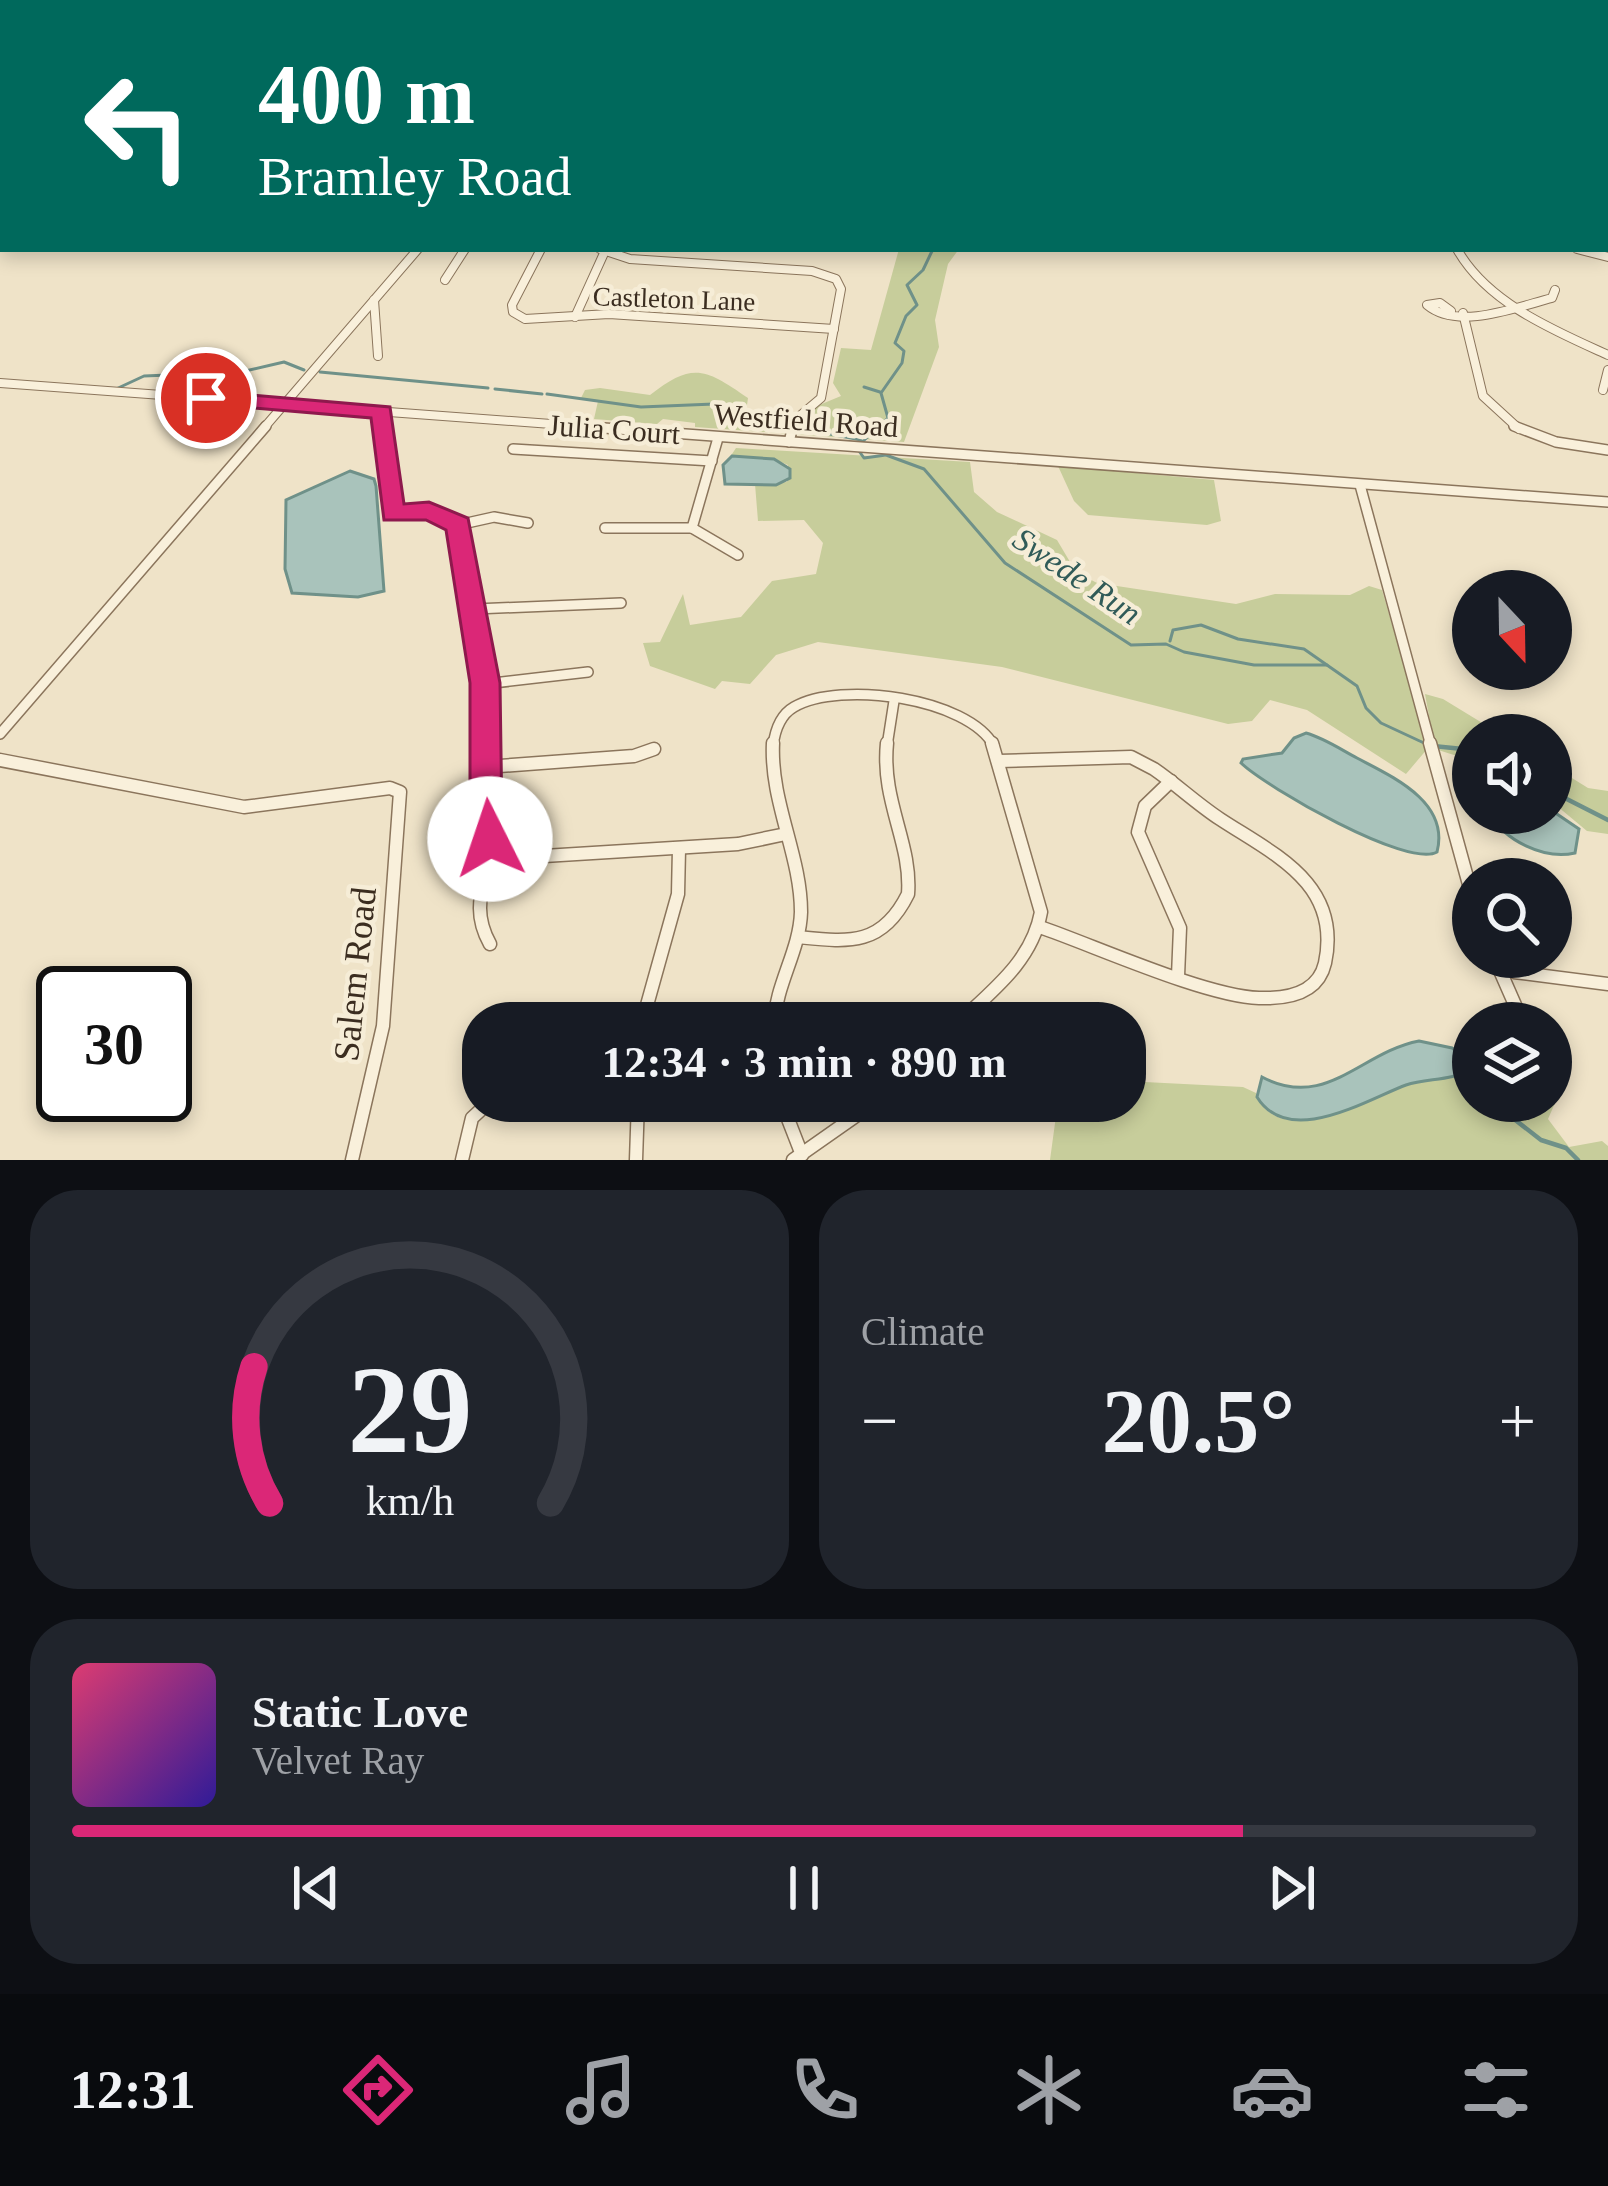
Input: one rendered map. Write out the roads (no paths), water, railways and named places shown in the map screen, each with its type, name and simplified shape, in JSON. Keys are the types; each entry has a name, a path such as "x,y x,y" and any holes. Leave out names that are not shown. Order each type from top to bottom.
{"street":[{"path":"0,734 415,252"},
{"path":"445,280 463,252"},
{"name":"Castleton Lane","path":"540,252 512,310 532,320 609,314 834,329"},
{"path":"575,317 601,252"},
{"path":"608,252 630,259 737,262 834,277 841,289 821,398 795,420 789,442"},
{"path":"1459,252 1471,272 1608,355"},
{"path":"1451,311 1496,314 1552,298 1555,290"},
{"path":"374,300 378,356"},
{"path":"1463,314 1481,391 1492,407 1534,434 1608,450"},
{"path":"1603,390 1608,370"},
{"name":"Westfield Road","path":"0,383 1608,502"},
{"path":"382,412 396,515 429,511 458,525 494,517 528,523"},
{"path":"692,529 718,438"},
{"name":"Julia Court","path":"514,448 712,460"},
{"path":"1360,484 1462,858"},
{"path":"458,525 485,683 490,839 503,851 528,857 679,849 781,835"},
{"path":"605,528 692,529 738,556"},
{"path":"475,609 621,603"},
{"path":"485,683 588,672"},
{"path":"773,1002 798,937 800,899 781,835 775,738 788,709 828,694 963,713 986,732 999,761 1013,830 1038,889 1040,927 1024,957 979,1002"},
{"path":"798,937 855,943 890,919 908,897 910,861 886,787 893,701"},
{"path":"486,767 634,756 654,749"},
{"path":"999,761 1131,758 1152,765 1293,866 1316,898 1327,951 1323,973 1311,988 1293,998 1238,996 1040,927"},
{"name":"Salem Road","path":"0,760 244,807 390,788 400,792 383,1026 352,1160"},
{"path":"1171,781 1144,806 1138,825 1142,846 1178,917 1183,940 1178,976"},
{"path":"645,1002 649,976 680,901 679,849"},
{"path":"490,944 480,930 479,891 503,851"},
{"path":"1561,978 1608,984"},
{"path":"462,1160 471,1122"},
{"path":"636,1160 637,1122"},
{"path":"787,1122 798,1157 847,1122"}],"water":[{"path":"732,456 774,459 790,469 790,478 776,485 725,484 723,465"},
{"path":"350,471 374,479 376,486 384,591 358,597 292,593 285,569 286,500"},
{"path":"1306,733 1415,793 1435,819 1437,852 1421,854 1369,838 1306,806 1241,763 1282,753 1294,738"},
{"path":"1572,824 1579,829 1575,853 1551,854 1508,834 1572,834"},
{"path":"1419,1041 1452,1048 1452,1077 1406,1085 1351,1109 1308,1120 1271,1112 1257,1097 1262,1077 1285,1086 1325,1083"}],"waterway":[{"name":"Swede Run","path":"860,444 888,418 881,393 902,363 904,351 895,343 906,316 917,305 907,285 923,270 932,252"},
{"path":"116,389 144,376 241,372 284,362 304,370"},
{"path":"320,372 488,388"},
{"path":"864,387 880,392"},
{"path":"495,389 542,394"},
{"path":"547,394 641,407 714,404 732,415 784,422"},
{"path":"799,428 861,440"},
{"name":"Swede Run","path":"859,451 864,458 886,455 924,469 1005,563 1131,645 1166,644 1184,652 1254,665 1327,665"},
{"name":"Swede Run","path":"1170,641 1173,630 1201,625 1238,639 1304,649 1327,665"},
{"name":"Swede Run","path":"1327,665 1357,686 1366,708 1381,723 1424,743"},
{"name":"Swede Run","path":"1433,746 1452,748"},
{"name":"Swede Run","path":"1572,802 1608,820"},
{"path":"1518,1122 1541,1140 1566,1148 1578,1160"}]}
